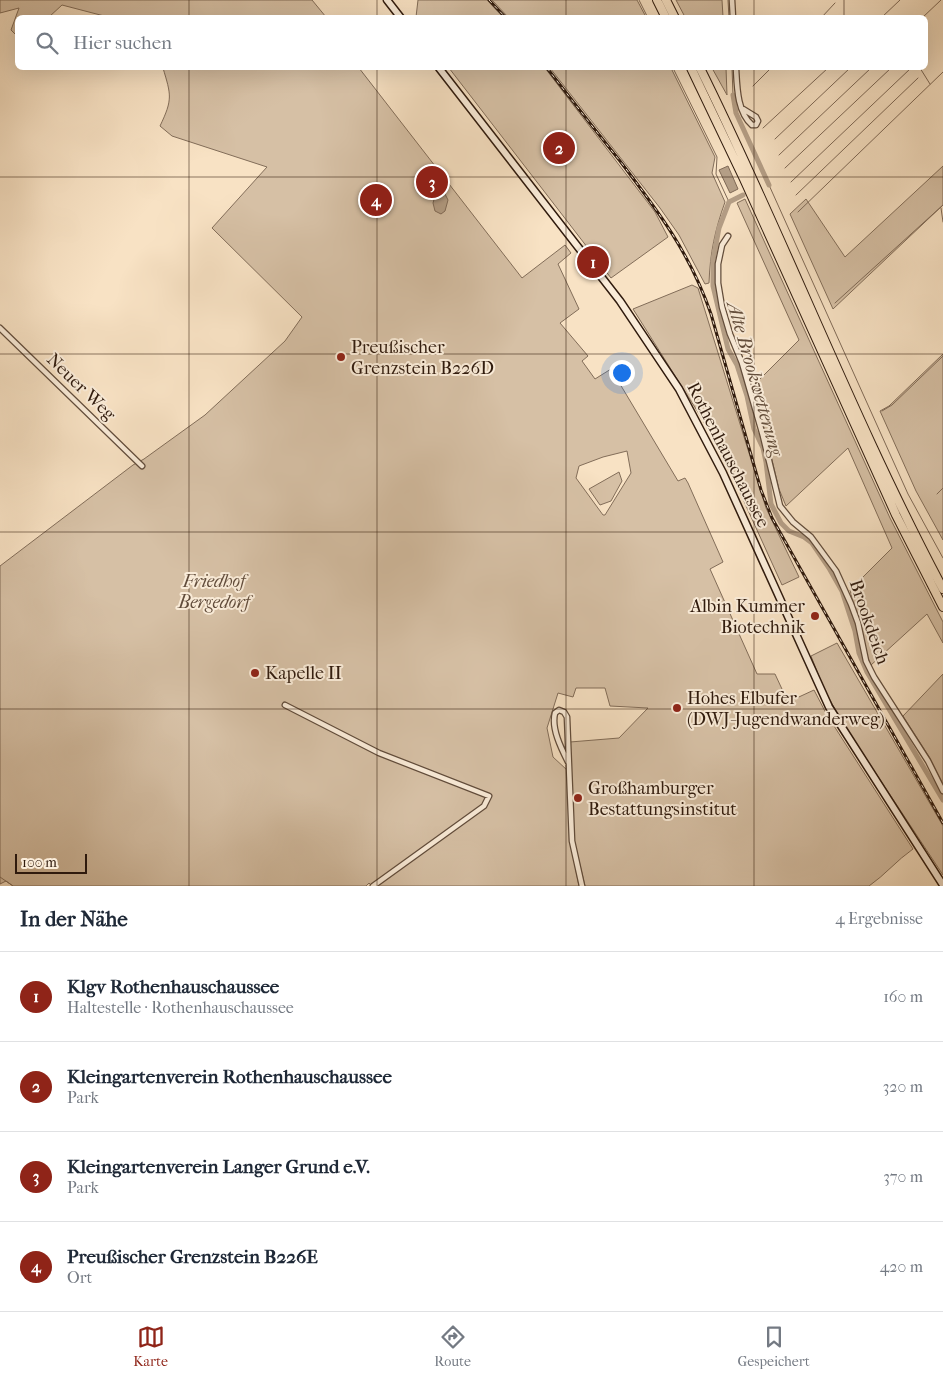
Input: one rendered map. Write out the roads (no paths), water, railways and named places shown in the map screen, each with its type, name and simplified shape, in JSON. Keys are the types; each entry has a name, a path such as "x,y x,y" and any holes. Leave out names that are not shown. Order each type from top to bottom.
{"highway":[{"path":"657,0 664,15"},
{"path":"666,0 674,15"},
{"path":"692,70 744,179 896,515 943,606"},
{"path":"701,70 751,175 904,512 943,589"}],"main road":[{"path":"387,0 399,15"},
{"name":"Rothenhauschaussee","path":"441,70 623,306 679,388 723,473 829,707 943,885"}],"street":[{"path":"732,0 733,15"},
{"path":"736,70 738,91 743,109"},
{"name":"Brookdeich","path":"728,236 722,245 718,264 718,283 722,307 730,334 742,363 780,506 793,522 812,537 836,571 858,623 866,661 874,677 928,761 943,791"},
{"name":"Neuer Weg","path":"0,328 142,466"},
{"path":"285,705 379,753 489,796 484,806 373,886"},
{"path":"568,762 562,750 554,722 555,713 559,710 564,712 567,717 572,841 582,886"}],"waterway":[{"path":"639,0 646,15"},
{"path":"728,0 729,15"},
{"path":"844,0 844,15"},
{"path":"884,15 900,0"},
{"path":"925,15 941,0"},
{"path":"824,15 835,3"},
{"path":"674,70 717,157 716,174 729,202"},
{"path":"732,70 733,95"},
{"path":"753,86 769,70"},
{"path":"763,128 826,70"},
{"path":"775,139 848,70"},
{"path":"779,155 869,70"},
{"path":"785,168 889,70"},
{"path":"791,182 909,70"},
{"path":"921,70 930,84"},
{"path":"798,212 943,72"},
{"path":"796,195 918,78"},
{"path":"733,95 736,113 769,185"},
{"path":"769,185 908,494 943,558"},
{"name":"Alte Brookwetterung","path":"743,195 729,202 719,228 713,260 713,286 728,349 737,365 747,396 754,429 763,448 771,504 781,523 789,531 804,537 812,543 829,568 842,591 855,631 859,653 867,672 943,800"},
{"path":"835,303 943,205"},
{"path":"941,208 943,222"},
{"path":"882,411 892,405 943,356"},
{"path":"937,494 943,488"},
{"path":"0,877 13,886"}],"railway":[{"path":"489,0 503,15"},
{"path":"549,70 647,197 672,233 693,271 711,314 761,490 772,518 943,823"}],"place":[{"name":"Kleingartenverein Rothenhauschaussee","path":"559,148"},
{"name":"Kleingartenverein Langer Grund e.V.","path":"432,182"},
{"name":"Preußischer Grenzstein B226E","path":"376,200"},
{"name":"Klgv Rothenhauschaussee","path":"593,262"},
{"name":"Preußischer Grenzstein B226D","path":"341,357"},
{"name":"Albin Kummer Biotechnik","path":"815,616"},
{"name":"Kapelle II","path":"255,673"},
{"name":"Hohes Elbufer (DWJ-Jugendwanderweg)","path":"677,708"},
{"name":"Großhamburger Bestattungsinstitut","path":"578,798"}],"park label":[{"name":"Friedhof Bergedorf","path":"214,591"}]}
